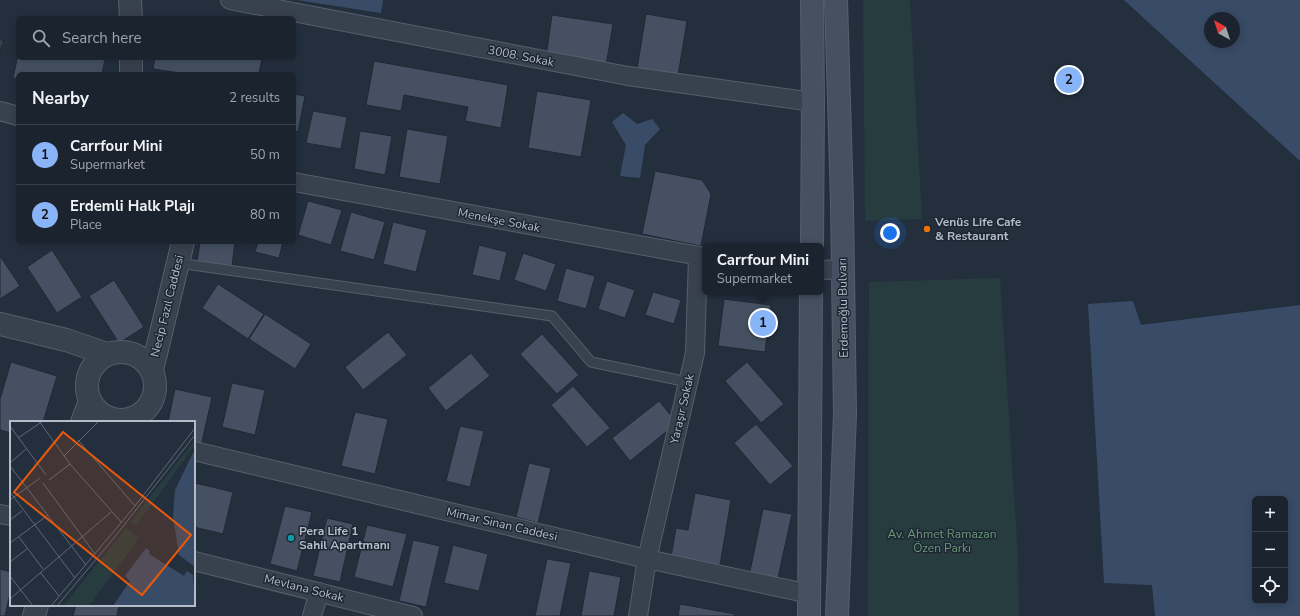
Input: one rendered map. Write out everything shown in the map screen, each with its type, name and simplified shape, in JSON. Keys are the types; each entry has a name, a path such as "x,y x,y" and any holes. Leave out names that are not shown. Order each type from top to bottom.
{"main road":[{"path":"812,0 812,243"},
{"name":"Erdemoğlu Bulvarı","path":"836,0 845,414 838,616"},
{"path":"809,616 811,295"}],"street":[{"path":"130,0 131,16"},
{"name":"3008. Sokak","path":"230,0 628,76 813,102"},
{"path":"131,60 131,72"},
{"path":"0,111 16,115"},
{"name":"Menekşe Sokak","path":"296,182 702,257"},
{"name":"Necip Fazıl Caddesi","path":"152,370 183,244"},
{"name":"Yaraşır Sokak","path":"638,616 647,559 695,353 702,257"},
{"path":"824,270 843,269"},
{"path":"0,324 66,340 107,354"},
{"path":"117,352 133,354 146,362 152,370 155,382 155,394 150,404 134,420 108,418 95,410 87,391 87,380 91,369 98,360 107,354 117,352"},
{"path":"82,421 90,401"},
{"name":"Mimar Sinan Caddesi","path":"195,451 647,559 810,594"},
{"path":"0,514 10,516"},
{"name":"Mevlana Sokak","path":"195,561 413,616"},
{"path":"312,616 318,592"},
{"path":"34,616 37,606"}],"lane":[{"path":"178,263 552,316 591,362 688,382"}],"green space":[{"path":"863,0 910,0 922,219 865,221"},
{"name":"Av. Ahmet Ramazan Özen Parkı","path":"1000,278 1018,556 1019,616 868,616 869,282"}],"water":[{"path":"297,0 383,0 381,13"},
{"path":"1124,0 1300,0 1300,161"},
{"path":"623,113 637,124 652,119 660,129 645,145 640,178 620,176 626,145 612,122"},
{"path":"1133,301 1141,325 1300,305 1300,616 1155,616 1152,585 1104,583 1088,304"}],"building":[{"path":"646,14 687,21 678,76 637,69"},
{"path":"552,15 613,24 606,66 546,57"},
{"path":"0,40 3,40 0,55"},
{"path":"17,60 105,60 102,72 16,72 16,79 13,78"},
{"path":"155,60 262,60 259,72 173,72 153,69"},
{"path":"374,61 508,85 501,128 465,121 468,107 404,95 401,111 366,105"},
{"path":"537,91 591,100 581,157 528,148"},
{"path":"296,94 305,96 298,132 296,132"},
{"path":"313,111 347,117 341,149 306,143"},
{"path":"407,129 448,136 440,184 399,177"},
{"path":"360,131 392,136 385,175 354,169"},
{"path":"655,171 702,180 711,194 701,246 642,234"},
{"path":"308,201 342,210 331,245 298,235"},
{"path":"351,212 385,222 374,260 340,251"},
{"path":"393,222 427,230 416,272 383,264"},
{"path":"200,244 235,244 232,266 197,262"},
{"path":"257,244 282,244 279,258 255,252"},
{"path":"479,245 507,252 500,281 472,275"},
{"path":"52,250 82,297 57,313 27,267"},
{"path":"523,253 556,264 546,291 514,280"},
{"path":"0,256 20,286 0,299"},
{"path":"566,268 595,276 586,309 557,301"},
{"path":"114,280 144,327 119,343 89,296"},
{"path":"607,281 635,290 625,318 598,309"},
{"path":"218,284 264,314 248,339 202,308"},
{"path":"653,292 681,300 674,324 645,315"},
{"path":"724,299 771,305 765,352 718,346"},
{"path":"265,314 311,344 295,369 249,339"},
{"path":"388,332 407,355 363,390 345,367"},
{"path":"542,334 579,375 557,394 520,354"},
{"path":"471,353 490,376 446,411 428,388"},
{"path":"11,362 57,376 43,421 10,421 10,433 0,430 0,399"},
{"path":"747,362 784,404 761,423 725,381"},
{"path":"232,383 265,390 255,435 222,427"},
{"path":"573,386 610,428 587,447 551,405"},
{"path":"175,389 212,397 201,446 195,445 195,421 168,421"},
{"path":"659,401 677,423 630,461 612,438"},
{"path":"355,412 388,419 375,474 341,466"},
{"path":"756,424 793,466 770,485 734,443"},
{"path":"460,426 484,431 470,487 446,481"},
{"path":"529,463 551,468 538,523 516,517"},
{"path":"195,483 233,492 223,534 195,527"},
{"path":"695,493 731,500 720,565 671,557 676,528 688,530"},
{"name":"Pera Life 1 Sahil Apartmanı","path":"285,506 312,512 297,571 270,564"},
{"path":"763,509 792,514 777,582 749,576"},
{"path":"327,518 353,524 340,582 313,576"},
{"path":"367,525 407,534 393,587 354,577"},
{"path":"413,540 440,546 426,607 399,601"},
{"path":"453,545 488,554 479,591 444,583"},
{"path":"547,559 571,563 560,616 535,616"},
{"path":"0,569 10,572 10,594 5,616 0,616"},
{"path":"589,571 621,577 614,616 581,616"},
{"path":"680,604 735,614 734,616 678,616"},
{"path":"76,606 119,606 117,616 73,616"}],"place":[{"name":"Erdemli Halk Plajı","path":"1069,80"},
{"name":"Venüs Life Cafe & Restaurant","path":"927,229"},
{"name":"Carrfour Mini","path":"763,323"},
{"name":"Pera Life 1 Sahil Apartmanı","path":"291,538"}]}
